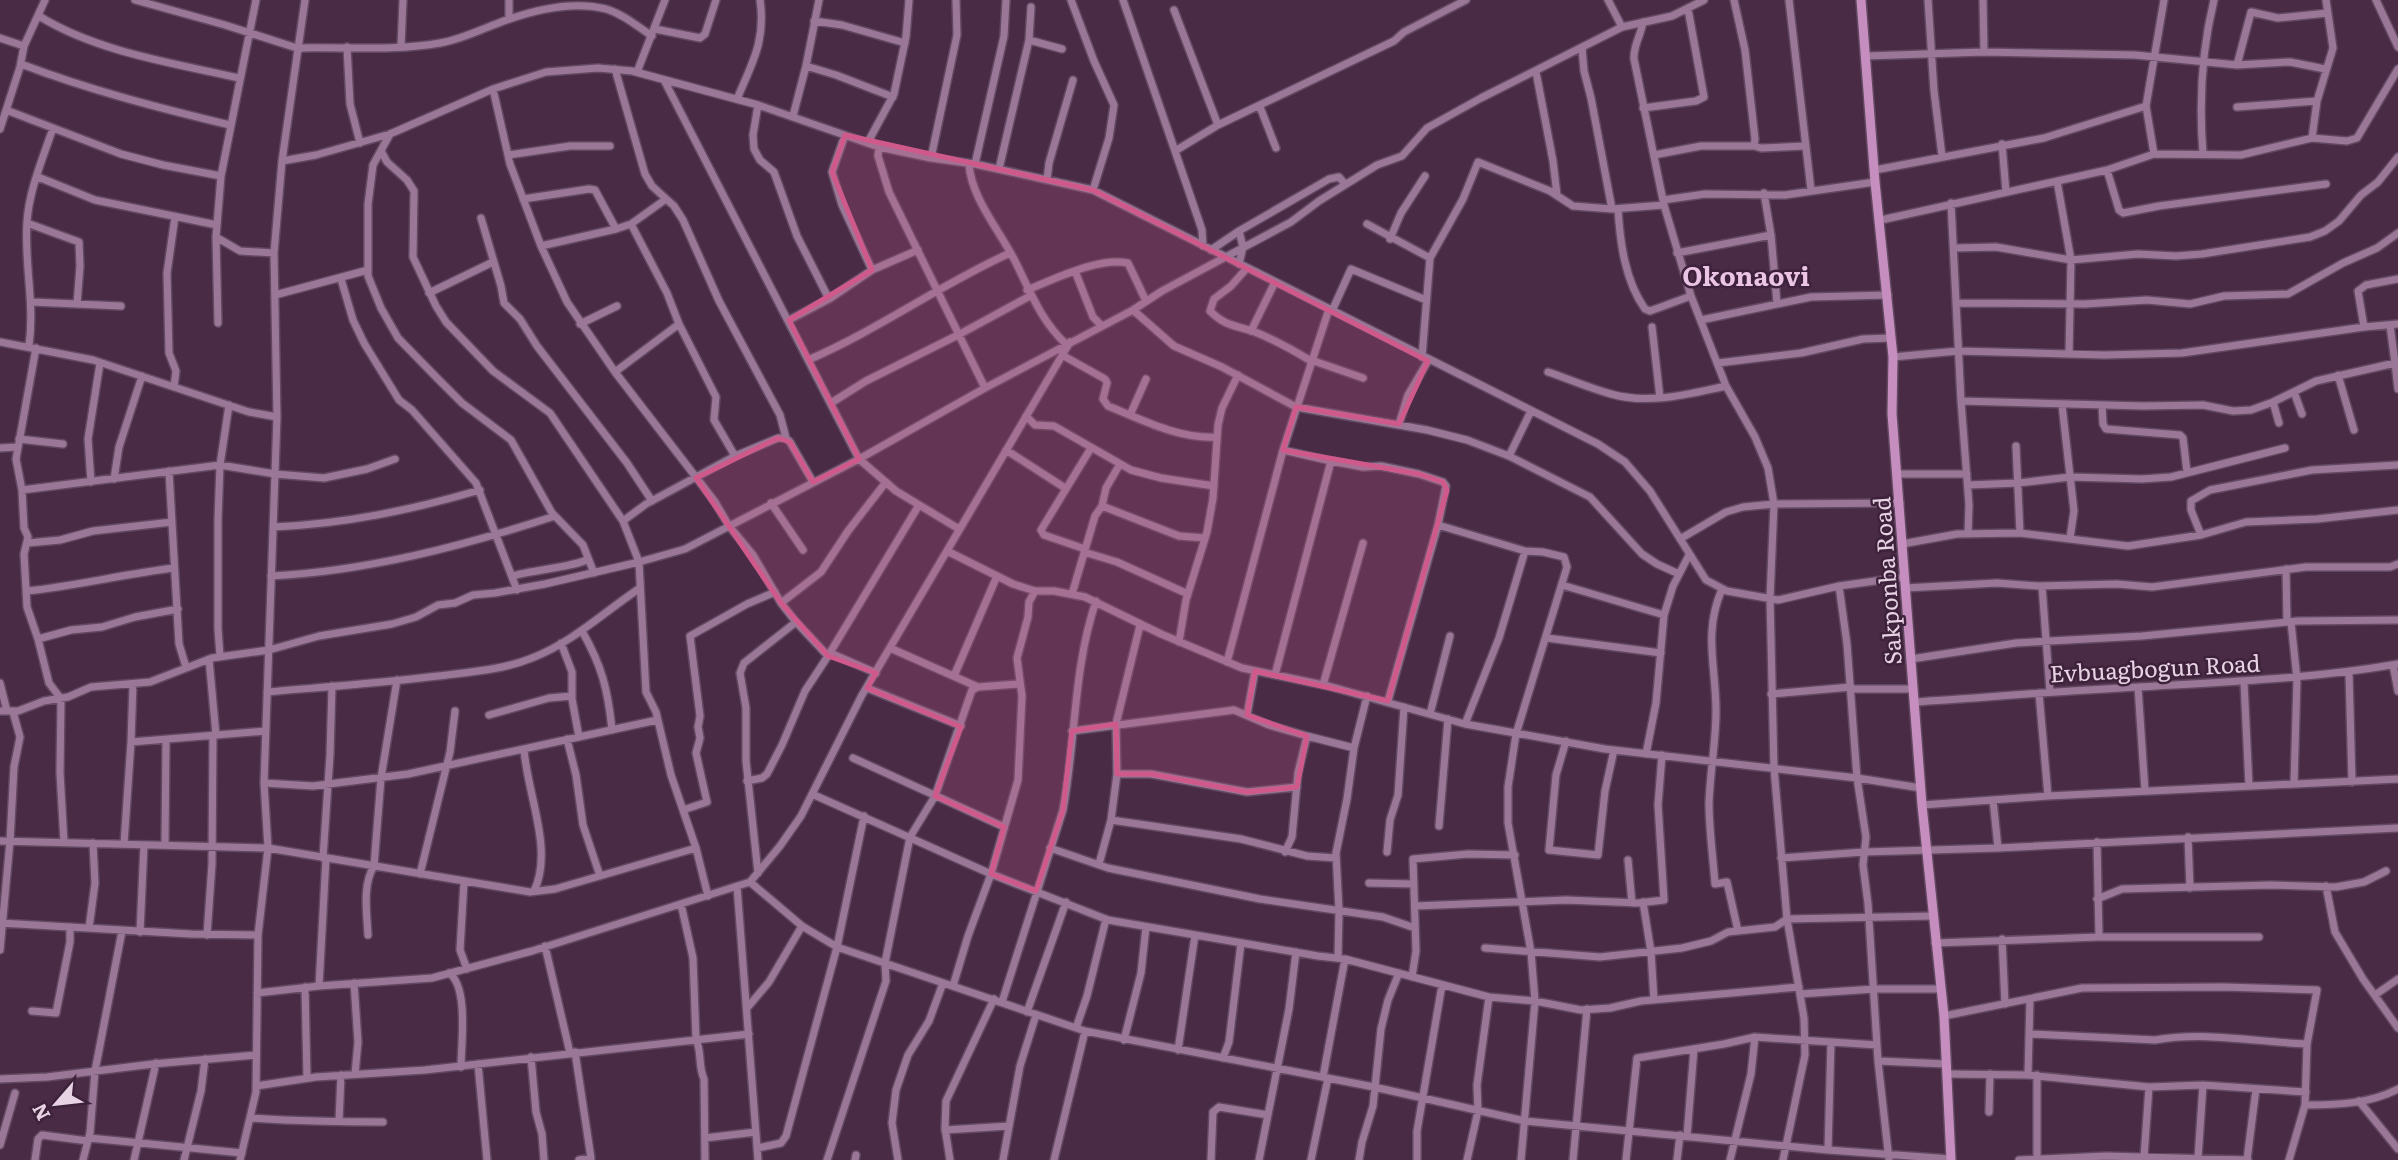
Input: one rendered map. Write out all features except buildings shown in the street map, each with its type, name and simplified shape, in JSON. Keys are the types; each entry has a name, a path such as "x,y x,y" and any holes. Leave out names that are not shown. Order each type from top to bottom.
{"main road":[{"name":"Sakponba Road","path":"1861,0 1875,182 1893,356 1892,414 1922,805 1944,1016 1951,1159"}],"street":[{"path":"0,129 21,64 24,46 45,0"},
{"path":"135,0 300,48 401,46 452,41 560,3 607,9 654,32 700,38 705,34 716,0"},
{"path":"166,9 169,0"},
{"path":"218,323 216,237 220,176 256,0"},
{"path":"35,1160 38,1139 42,1135 187,1146 241,1157 256,1086 258,935 268,848 264,783 277,417 274,253 282,161 305,0"},
{"path":"401,46 403,0"},
{"path":"509,0 509,19"},
{"path":"638,72 665,0"},
{"path":"737,99 760,41 760,0"},
{"path":"793,116 819,0"},
{"path":"867,142 893,97 905,43 909,0"},
{"path":"931,158 957,35 956,0"},
{"path":"1006,0 1004,36 972,164 978,194 1029,293 1053,332 1068,343"},
{"path":"1071,0 1114,105 1109,138 1093,190"},
{"path":"1123,0 1207,248"},
{"path":"1175,151 1219,125 1394,41 1405,32 1466,0"},
{"path":"1608,0 1622,27"},
{"path":"6,711 76,695 92,687 150,682 220,656 269,650 319,636 402,621 438,605 455,603 473,595 517,590 685,549 859,459 985,387 1133,310 1146,300 1297,218 1377,165 1402,156 1427,128 1622,27 1672,16 1704,0"},
{"path":"1734,0 1745,50 1754,146"},
{"path":"1789,0 1811,190"},
{"path":"1928,0 1942,156"},
{"path":"1984,52 1985,0"},
{"path":"2154,154 2146,106 2164,0"},
{"path":"2203,154 2201,125 2205,63 2208,27 2214,0"},
{"path":"2312,138 2317,101 2333,48 2326,0"},
{"path":"2379,1 2398,47"},
{"path":"999,169 1029,40 1031,8"},
{"path":"1643,108 1696,101 1704,97 1688,9"},
{"path":"1174,10 1219,125"},
{"path":"2237,65 2250,12 2278,18 2328,13"},
{"path":"39,16 65,32 119,50 239,78"},
{"path":"814,21 842,25 905,43"},
{"path":"1643,22 1634,50 1663,202 1691,296 1726,386 1755,438 1768,468 1774,504 1770,598 1774,768 1787,919 1805,1041 1805,1055 1783,1160"},
{"path":"0,37 24,46"},
{"path":"1029,40 1062,49"},
{"path":"347,47 350,104 360,143"},
{"path":"1582,48 1584,71 1615,209 1620,246 1629,274 1645,309 1650,310 1691,296"},
{"path":"1866,57 1984,52 2154,57 2237,65 2290,62 2325,69"},
{"path":"21,64 114,96 230,125"},
{"path":"806,66 893,97"},
{"path":"282,161 316,155 390,134 493,89 547,72 565,69 638,72 758,105 879,146 1093,190 1598,444 1625,462 1650,491 1706,580 1722,589 1778,600 1839,586 1905,577"},
{"path":"615,69 645,174 652,186 683,220 719,301 780,415 786,438 802,460 813,482"},
{"path":"1881,220 2107,170 2154,154 2241,155 2312,138 2347,141 2357,138 2398,69"},
{"path":"1536,72 1557,195"},
{"path":"664,80 859,459 886,482 959,529"},
{"path":"1047,180 1049,163 1073,80"},
{"path":"493,89 508,155 523,199 541,246 580,324 753,555 781,603 796,622 829,655 876,673"},
{"path":"2237,107 2317,101"},
{"path":"758,105 753,135 754,149 760,160 774,172 797,236 829,299"},
{"path":"1875,170 2044,138 2146,106"},
{"path":"1260,107 1276,148"},
{"path":"6,110 121,154 220,176"},
{"path":"53,128 37,177 27,223 32,347 17,463 28,543 24,554 29,615 49,683 61,699 60,773 64,842"},
{"path":"390,134 373,165 368,204 368,270 381,308 398,338 462,403 511,440 555,516 583,545 594,573"},
{"path":"845,135 832,172 842,205 872,270"},
{"path":"2002,145 2006,191"},
{"path":"508,155 570,146 610,146"},
{"path":"879,146 878,156 889,192 985,387"},
{"path":"1654,155 1701,146 1806,146"},
{"path":"381,150 387,162 408,180 414,191 413,257 446,322 493,371 550,413 623,521 639,562 647,676 645,687 696,848 708,896"},
{"path":"1954,248 1996,247 2071,260 2137,254 2202,254 2310,237 2339,221 2361,195 2378,182 2398,157"},
{"path":"1399,424 1408,395 1425,359 1430,258 1480,162 1557,195 1573,206 1615,209 1705,194 1785,195 1875,182"},
{"path":"2107,170 2119,210 2123,213 2326,184"},
{"path":"1207,248 1336,176 1342,178 1345,184"},
{"path":"1390,239 1401,213 1425,176"},
{"path":"37,177 95,200 217,225"},
{"path":"2057,181 2071,260 2069,354"},
{"path":"523,199 595,190 616,229"},
{"path":"1764,193 1777,303"},
{"path":"541,246 631,224 666,199"},
{"path":"1951,203 1968,485 1968,534"},
{"path":"1289,204 1297,218"},
{"path":"174,387 176,373 169,356 167,273 175,217"},
{"path":"481,218 504,303 524,324 537,346 627,463 652,501"},
{"path":"27,223 79,242 77,304"},
{"path":"631,224 716,397 713,420 735,456"},
{"path":"1367,224 1390,239 1430,258"},
{"path":"1240,230 1243,266 1231,286 1214,299 1210,311 1233,328 1251,331 1311,360 1363,378"},
{"path":"1957,303 2147,300 2190,304 2224,296 2288,294 2343,262 2377,248 2398,233"},
{"path":"1677,253 1771,235"},
{"path":"216,237 240,251 274,253"},
{"path":"789,320 829,299 872,270 918,250"},
{"path":"808,360 843,345 984,264 1010,253"},
{"path":"831,403 866,381 960,334 1029,293 1075,271 1120,261 1128,263 1146,300"},
{"path":"429,293 493,262"},
{"path":"1227,662 1296,407 1330,310 1351,269 1426,300"},
{"path":"275,295 368,270"},
{"path":"1075,271 1093,317 1101,326"},
{"path":"341,279 353,320 399,400 412,410 480,490 517,590"},
{"path":"2364,327 2358,291 2366,285 2398,279"},
{"path":"1251,331 1275,282"},
{"path":"1701,320 1811,297 1888,295"},
{"path":"32,302 121,306"},
{"path":"580,324 617,306"},
{"path":"1133,310 1174,346 1238,375 1296,407 1399,424 1467,440 1509,456 1590,497 1642,554 1679,574"},
{"path":"615,372 679,324"},
{"path":"1893,356 1958,351 2182,353 2394,324 2398,389"},
{"path":"1652,327 1660,398"},
{"path":"1718,363 1801,353 1863,338 1891,338"},
{"path":"0,342 100,363 260,415 277,417"},
{"path":"257,993 432,978 750,882 780,846 812,794 821,771 867,688 1068,343"},
{"path":"1062,355 1105,379 1107,383 1104,402 1161,429 1198,437 1216,437"},
{"path":"91,482 88,439 100,363"},
{"path":"1961,401 2102,406 2203,405 2233,411 2251,410 2316,381 2395,363"},
{"path":"1548,372 1612,394 1633,398 1660,398 1726,386"},
{"path":"1179,642 1188,594 1205,538 1214,486 1216,437 1222,408 1238,375"},
{"path":"2338,375 2354,430"},
{"path":"114,479 118,447 142,376"},
{"path":"1130,415 1146,379"},
{"path":"2294,391 2302,414"},
{"path":"2273,402 2279,423"},
{"path":"220,656 220,464 229,405"},
{"path":"2062,405 2074,511 2070,538"},
{"path":"2102,406 2106,429 2180,435 2183,438 2187,472"},
{"path":"1509,456 1531,411"},
{"path":"1027,416 1035,425 1054,426 1130,470 1214,486"},
{"path":"623,521 652,501 735,456 768,440 786,438"},
{"path":"0,448 18,443 63,444"},
{"path":"2016,446 2020,533"},
{"path":"1091,448 1041,532 1188,594"},
{"path":"1968,485 2070,477 2171,477 2285,448"},
{"path":"1006,450 1065,488"},
{"path":"1283,450 1363,467 1381,466 1419,474 1443,482 1447,490 1388,701"},
{"path":"22,490 220,464 275,474 335,476 395,459"},
{"path":"1275,675 1331,461"},
{"path":"1072,594 1095,516 1102,506 1106,488 1120,464"},
{"path":"2200,535 2191,502 2210,490 2312,470 2398,465"},
{"path":"169,471 179,649 186,667"},
{"path":"1898,474 1967,474"},
{"path":"781,603 821,572 848,530 872,504 886,482"},
{"path":"273,527 314,526 360,520 480,490"},
{"path":"771,503 803,550"},
{"path":"1680,539 1726,512 1743,507 1774,504 1900,503"},
{"path":"747,781 762,778 767,774 805,691 919,505"},
{"path":"1102,506 1179,536 1205,538"},
{"path":"1902,544 1957,534 2020,533 2127,546 2200,535 2246,522 2317,519 2398,510"},
{"path":"271,576 359,568 497,535 555,516"},
{"path":"28,543 61,540 93,531 172,522"},
{"path":"1438,525 1525,551 1564,557 1567,566 1517,734 1508,787 1508,823 1531,952 1535,1001 1521,1160"},
{"path":"1323,685 1363,543"},
{"path":"947,551 1035,591 1041,589 1072,594 1096,601 1139,625 1227,662 1255,671 1388,701 1465,724 1614,750 1921,788"},
{"path":"1465,724 1499,638 1525,551"},
{"path":"1646,754 1656,703 1664,615 1689,555"},
{"path":"513,576 555,566 580,564 589,559"},
{"path":"1905,588 1997,583 2042,586 2085,583 2152,587 2286,569 2390,567 2398,564"},
{"path":"27,591 174,568"},
{"path":"2286,569 2289,622 2297,678 2294,784"},
{"path":"954,676 997,576"},
{"path":"1562,585 1664,615"},
{"path":"1839,586 1851,688 1857,778 1866,837 1863,865 1878,1061 1889,1157"},
{"path":"2042,586 2050,692"},
{"path":"267,692 397,680 519,663 582,631 609,608 640,589"},
{"path":"1722,589 1714,608 1711,637 1716,706 1709,805 1715,884 1727,883 1738,931"},
{"path":"953,986 991,874 1018,780 1022,696 1017,658 1028,617 1029,602 1035,591"},
{"path":"683,810 707,802 696,753 700,738 700,716 690,636 775,592"},
{"path":"950,1160 945,1130 946,1101 998,1001 1063,810 1080,661 1096,601"},
{"path":"38,639 178,609"},
{"path":"1911,659 2017,643 2289,622 2398,620"},
{"path":"758,873 747,781 746,708 741,668 796,622"},
{"path":"1098,864 1111,820 1116,774 1116,724 1139,625"},
{"path":"582,631 604,675 612,730"},
{"path":"1430,714 1450,636"},
{"path":"1547,638 1661,653"},
{"path":"561,643 572,673 572,696 579,737"},
{"path":"890,648 978,687 1019,684"},
{"path":"206,935 215,735 208,659"},
{"path":"2396,665 2398,691"},
{"name":"Evbuagbogun Road","path":"1914,702 2297,678 2396,665"},
{"path":"1247,715 1255,671"},
{"path":"2349,673 2353,782"},
{"path":"368,935 368,887 370,872 374,866 381,778 397,680"},
{"path":"2244,682 2249,786"},
{"path":"0,683 6,711 20,737 14,767 0,950"},
{"path":"124,844 133,684"},
{"path":"319,986 332,686"},
{"path":"827,1160 886,981 886,963 910,838 935,796 970,694 978,687"},
{"path":"2138,687 2145,792"},
{"path":"867,688 961,726"},
{"path":"1771,694 1851,688 1913,689"},
{"path":"2039,693 2048,796"},
{"path":"489,715 549,698 572,696"},
{"path":"1311,1160 1326,1077 1342,958 1336,858 1348,799 1354,748 1367,696"},
{"path":"1387,852 1390,820 1398,795 1404,707"},
{"path":"1072,731 1234,710 1269,725 1354,748"},
{"path":"419,874 447,767 455,711"},
{"path":"1439,826 1448,719"},
{"path":"264,783 313,786 381,778 447,767 657,720"},
{"path":"131,742 265,731"},
{"path":"1285,852 1292,837 1298,773 1307,736"},
{"path":"567,739 583,825 600,876"},
{"path":"165,845 166,740"},
{"path":"1566,741 1556,775 1549,850 1598,855 1605,791 1614,750"},
{"path":"524,749 543,852 534,891"},
{"path":"1415,906 1566,900 1664,900 1658,805 1662,755"},
{"path":"853,758 1004,827"},
{"path":"1116,774 1151,774 1247,792 1297,787"},
{"path":"1922,805 2048,796 2398,779"},
{"path":"812,794 991,874 1106,919 1342,958 1489,997 1587,1009 1654,1000 1799,991 1941,989"},
{"path":"1993,800 1998,848"},
{"path":"758,1148 781,1143 786,1136 837,947 864,816"},
{"path":"1111,820 1241,839 1285,852 1336,858"},
{"path":"1781,858 2398,828"},
{"path":"2188,837 2190,888"},
{"path":"0,841 268,848 464,882 534,891 555,889 696,848"},
{"path":"2096,842 2099,937"},
{"path":"89,928 95,883 93,843"},
{"path":"140,932 144,845"},
{"path":"1050,848 1098,864 1259,899 1383,917 1415,928"},
{"path":"1412,977 1416,951 1413,859 1468,854 1515,855"},
{"path":"1628,860 1632,902"},
{"path":"2097,899 2122,890 2326,886 2364,882 2386,871"},
{"path":"464,882 460,950 467,968"},
{"path":"750,882 802,926 837,947 1076,1028 1124,1040 1326,1077 1525,1121 1889,1157 1951,1159"},
{"path":"1369,883 1414,884"},
{"path":"737,886 758,1160"},
{"path":"2326,886 2335,932 2398,1028"},
{"path":"1027,1012 1066,902"},
{"path":"1643,902 1651,952 1654,1000"},
{"path":"681,904 694,965 696,1040 700,1071 704,1079 705,1160"},
{"path":"1485,948 1600,957 1651,952 1711,941 1728,932 1775,926 1787,919 1934,916"},
{"path":"1076,1028 1087,996 1106,919"},
{"path":"2,923 140,932 258,935"},
{"path":"747,1008 769,982 802,926"},
{"path":"32,1011 56,1013 70,942 70,927"},
{"path":"1124,1040 1141,973 1146,927"},
{"path":"83,1160 88,1140 95,1071 122,931"},
{"path":"1178,1050 1195,935"},
{"path":"1936,943 2099,937 2259,937"},
{"path":"2002,939 2005,1003"},
{"path":"1223,1058 1229,1042 1241,943"},
{"path":"545,946 573,1052 591,1157 579,1160"},
{"path":"1259,1160 1290,1009 1296,952"},
{"path":"450,973 457,981 464,1027 461,1066"},
{"path":"1359,1160 1373,1106 1381,1029 1388,1000 1399,973"},
{"path":"2375,995 2398,979"},
{"path":"898,1160 892,1123 896,1090 908,1055 929,1021 943,983"},
{"path":"354,984 358,1042 355,1074"},
{"path":"1417,1160 1417,1131 1442,985"},
{"path":"305,987 307,1078"},
{"path":"1944,1016 2082,988 2224,987 2317,990 2307,1044 2305,1105 2289,1160"},
{"path":"1467,1160 1478,1111 1477,1084 1489,997"},
{"path":"2028,1075 2030,999"},
{"path":"1573,1160 1587,1009"},
{"path":"1003,1160 1020,1066 1036,1015"},
{"path":"1054,1160 1086,1031"},
{"path":"256,1086 307,1078 461,1066 531,1056 749,1034"},
{"path":"2030,1034 2142,1040 2217,1037 2307,1044"},
{"path":"1626,1160 1637,1058 1755,1037 1877,1045"},
{"path":"1730,1160 1751,1074 1755,1037"},
{"path":"1828,1150 1831,1042"},
{"path":"1677,1160 1684,1135 1694,1049"},
{"path":"0,1079 256,1055"},
{"path":"531,1056 544,1160"},
{"path":"184,1160 201,1091 205,1059"},
{"path":"1878,1061 1990,1074 2037,1075 2149,1087 2203,1085 2306,1091"},
{"path":"134,1160 156,1063"},
{"path":"478,1064 487,1160"},
{"path":"1989,1112 1990,1074"},
{"path":"339,1121 341,1075"},
{"path":"2037,1075 2037,1158"},
{"path":"2198,1158 2203,1085"},
{"path":"2144,1157 2149,1087"},
{"path":"2019,1160 2144,1157 2247,1160 2256,1088"},
{"path":"2305,1105 2342,1105 2398,1089"},
{"path":"0,1145 15,1093"},
{"path":"2359,1101 2398,1149"},
{"path":"1211,1160 1215,1109 1219,1107 1268,1115"},
{"path":"250,1118 315,1123 383,1122"},
{"path":"945,1130 1009,1126"},
{"path":"705,1138 756,1132"}],"highlighted area":[{"path":"845,135 1093,190 1428,361 1399,424 1296,407 1283,450 1419,474 1443,482 1447,490 1388,701 1255,671 1247,715 1307,736 1297,787 1247,792 1151,774 1117,774 1116,724 1072,731 1063,810 1036,891 991,874 1004,827 935,796 961,727 867,688 876,673 828,656 781,603 696,478 778,438 790,442 813,482 859,459 789,320 872,270 832,172"}],"district":[{"name":"Okonaovi","path":"1746,274"}]}
